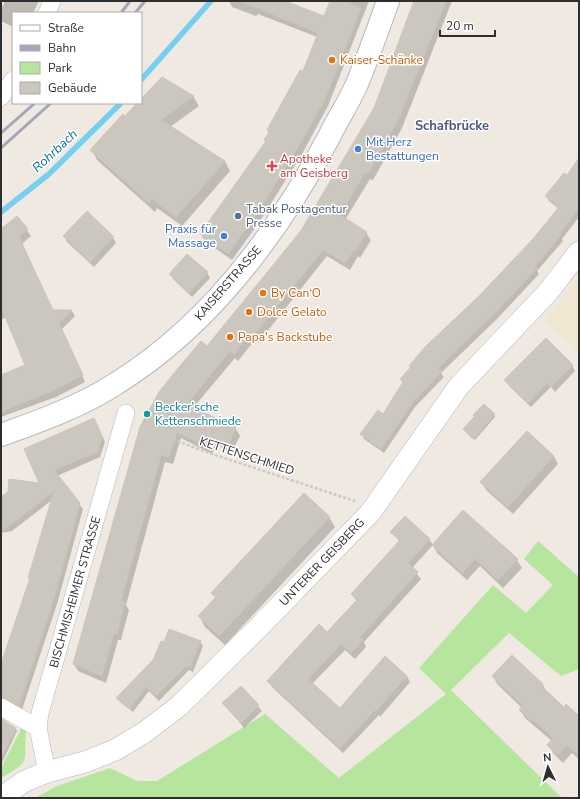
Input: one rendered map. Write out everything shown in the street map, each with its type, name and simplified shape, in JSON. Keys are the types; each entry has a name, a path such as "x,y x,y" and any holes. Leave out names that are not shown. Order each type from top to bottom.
{"main road":[{"name":"KAISERSTRASSE","path":"1,435 80,403 128,377 163,351 190,326 232,282 255,255 282,217 313,166 355,88 388,1"}],"street":[{"path":"46,12 52,1"},
{"path":"1,97 12,81"},
{"name":"UNTERER GEISBERG","path":"2,797 23,782 47,772 85,762 115,750 145,732 179,706 260,626 370,513 459,386 548,292 579,252"},
{"name":"BISCHMISHEIMER STRASSE","path":"47,772 38,728 75,590 126,413"},
{"path":"1,707 38,728"}],"path":[{"name":"KETTENSCHMIED","path":"140,427 212,454 350,499"}],"shaded area":[{"path":"579,279 579,352 545,320"}],"green space":[{"path":"538,541 579,577 579,669 561,676 509,633 451,690 562,798 35,798 57,786 110,768 137,781 157,781 265,714 339,778 446,694 419,668 493,585 526,613 553,585 524,559"},
{"path":"22,727 26,730 24,759 18,767 1,778 1,768"}],"building":[{"path":"240,1 285,1 324,16 330,1 342,1 361,8 325,99 263,204 228,254 200,234 266,141 264,140 269,132 267,130 300,70 303,71 318,33"},
{"path":"414,1 446,1 398,120 368,173 365,172 340,215 367,232 356,251 354,250 345,263 323,250 253,336 250,334 234,354 230,351 187,404 236,428 228,445 213,438 208,447 177,432 169,457 161,455 121,601 125,602 117,634 114,633 102,676 73,664 140,427 159,392 179,367 201,341 207,346 300,232 374,108"},
{"path":"162,77 194,96 161,120 225,161 176,217 152,199 149,203 90,150 123,114 125,116 136,104 142,104 142,98"},
{"path":"579,158 579,208 559,234 561,235 535,266 537,268 496,312 438,368 442,371 413,402 381,449 360,434 378,410 383,414 403,382 400,379 411,367 409,366 425,347 479,296 532,240 559,207 545,196 564,173 567,175"},
{"path":"87,211 114,237 90,262 63,236"},
{"path":"17,216 28,229 19,237 53,310 72,310 59,323 83,375 52,391 1,412 1,375 25,365 1,307 1,229"},
{"path":"187,254 208,272 189,293 169,274"},
{"path":"546,338 573,365 551,387 547,383 528,403 504,380"},
{"path":"484,404 495,414 473,439 463,429 474,417 477,419 473,415"},
{"path":"94,418 102,436 98,452 54,470 80,503 54,598 19,706 1,697 1,664 30,578 28,578 54,491 1,532 1,497 8,492 9,479 39,483 24,449"},
{"path":"527,431 554,456 508,507 480,482"},
{"path":"304,493 330,517 219,636 198,616 216,597 211,593"},
{"path":"463,510 518,559 498,580 475,559 462,573 432,545"},
{"path":"405,516 430,539 408,563 418,572 360,637 363,640 351,653 341,644 308,679 340,708 385,656 407,676 340,748 267,681 319,624 327,632 357,600 351,594 400,540 390,532"},
{"path":"169,629 201,641 190,667 186,666 156,696 146,687 130,708 116,698 153,660 161,641 164,642"},
{"path":"512,655 543,684 541,686 564,707 566,704 579,716 579,756 567,745 558,755 547,745 553,738 519,710 523,706 492,676"},
{"path":"241,686 259,705 241,723 222,703"},
{"path":"1,718 16,729 1,758"}],"waterway":[{"name":"Rohrbach","path":"142,79 211,1"},
{"name":"Rohrbach","path":"1,212 49,174 120,104"}],"railway":[{"path":"122,12 130,1"},
{"path":"136,12 145,1"},
{"path":"1,133 34,104"},
{"path":"1,148 50,104"}],"place":[{"name":"Kaiser-Schänke","path":"332,60"},
{"name":"Mit Herz Bestattungen","path":"358,149"},
{"name":"Apotheke am Geisberg","path":"272,166"},
{"name":"Tabak Postagentur Presse","path":"238,216"},
{"name":"Praxis für Massage","path":"224,236"},
{"name":"By Can‘O","path":"263,293"},
{"name":"Dolce Gelato","path":"249,312"},
{"name":"Papa's Backstube","path":"230,337"},
{"name":"Becker'sche Kettenschmiede","path":"147,414"}],"district":[{"name":"Schafbrücke","path":"452,126"}]}
